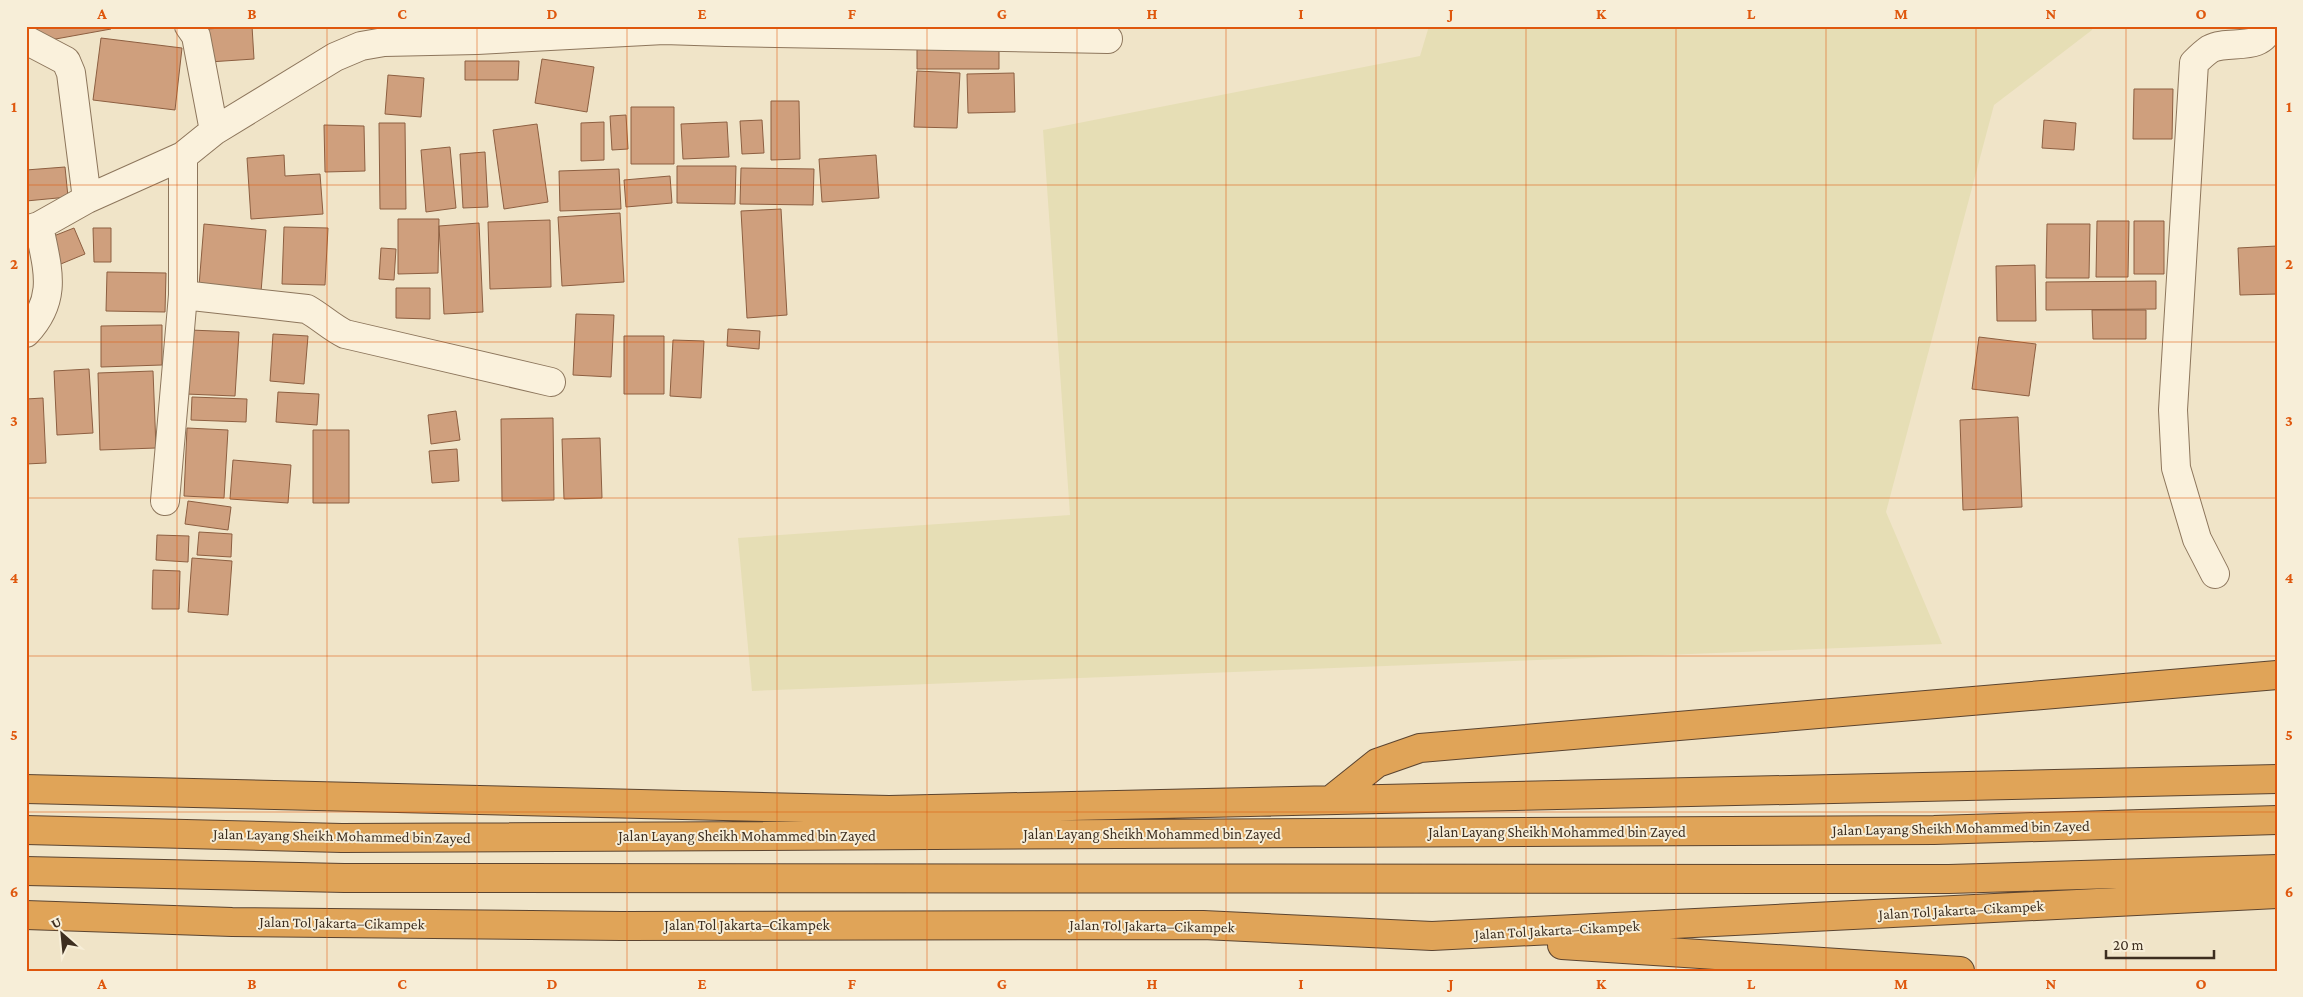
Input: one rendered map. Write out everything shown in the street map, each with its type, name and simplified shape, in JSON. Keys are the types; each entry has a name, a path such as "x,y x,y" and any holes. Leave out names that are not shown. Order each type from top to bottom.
{"highway":[{"path":"1332,799 1377,763 1420,748 2277,675"},
{"path":"26,789 889,810 2277,779"},
{"name":"Jalan Layang Sheikh Mohammed bin Zayed","path":"26,830 361,838 1934,830 2277,820"},
{"path":"26,871 344,878 1949,879 2277,869"},
{"name":"Jalan Tol Jakarta–Cikampek","path":"26,915 232,922 611,926 1203,925 1432,936 2277,894"},
{"path":"1432,936 1960,971"}],"street":[{"path":"189,26 196,36 214,131"},
{"path":"2215,574 2197,539 2176,468 2174,410 2194,63 2210,49 2228,44 2246,45 2258,40 2268,33 2269,26"},
{"path":"26,333 36,323 46,306 48,287 33,228 87,199 183,156 214,131 336,57 361,46 384,42 477,40 664,30 728,29 1108,39"},
{"path":"26,40 66,61 71,73 87,199"},
{"path":"166,501 183,295 183,156"},
{"path":"183,295 307,309 345,334 551,382"}],"shaded area":[{"path":"1429,26 2093,26 2092,30 1994,105 1886,512 1942,644 752,691 738,538 1070,515 1043,130 1420,56"}],"building":[{"path":"36,26 110,26 111,29 39,42"},
{"path":"252,26 254,59 209,62 207,29"},
{"path":"392,26 433,26 433,30 392,30"},
{"path":"101,38 182,48 175,110 93,100"},
{"path":"917,42 999,42 999,69 917,69"},
{"path":"542,59 594,67 587,112 535,103"},
{"path":"465,61 519,61 518,80 465,80"},
{"path":"917,71 960,73 957,128 914,127"},
{"path":"1014,73 1015,112 968,113 967,74"},
{"path":"388,75 424,78 421,117 385,114"},
{"path":"2134,89 2173,89 2172,139 2133,139"},
{"path":"771,101 799,101 800,159 771,160"},
{"path":"631,107 674,107 674,164 631,164"},
{"path":"626,115 628,149 612,150 610,116"},
{"path":"762,120 764,153 742,154 740,121"},
{"path":"2044,120 2076,123 2074,150 2042,148"},
{"path":"604,122 604,160 581,161 581,123"},
{"path":"727,122 729,157 683,159 681,124"},
{"path":"379,123 405,123 406,209 380,209"},
{"path":"537,124 548,202 504,209 493,130"},
{"path":"324,125 364,126 365,171 325,172"},
{"path":"450,147 456,208 426,212 421,150"},
{"path":"485,152 488,207 463,208 460,154"},
{"path":"284,155 285,176 320,174 323,214 251,219 247,158"},
{"path":"876,155 879,198 822,202 819,159"},
{"path":"677,166 736,166 735,204 677,203"},
{"path":"65,167 68,197 26,201 26,170"},
{"path":"741,168 814,169 813,205 740,204"},
{"path":"619,169 621,209 560,211 559,171"},
{"path":"670,176 672,203 626,207 624,180"},
{"path":"781,209 787,315 747,318 741,211"},
{"path":"620,213 624,282 562,286 558,217"},
{"path":"398,219 439,219 438,273 398,274"},
{"path":"550,220 551,287 490,289 488,222"},
{"path":"2097,221 2129,221 2128,277 2096,277"},
{"path":"2134,221 2164,221 2164,274 2134,274"},
{"path":"479,223 483,312 444,314 439,226"},
{"path":"204,224 266,230 261,292 199,286"},
{"path":"2047,224 2090,224 2089,278 2046,278"},
{"path":"284,227 328,228 325,285 282,284"},
{"path":"74,228 85,254 56,266 46,239"},
{"path":"93,228 111,228 111,262 94,262"},
{"path":"2277,246 2277,294 2240,295 2238,248"},
{"path":"381,248 396,249 394,280 379,279"},
{"path":"2035,265 2036,321 1997,321 1996,266"},
{"path":"107,272 166,273 165,312 106,311"},
{"path":"2156,281 2156,309 2046,310 2046,282"},
{"path":"396,288 430,288 430,319 396,318"},
{"path":"2092,310 2146,310 2146,339 2093,339"},
{"path":"576,314 614,315 611,377 573,375"},
{"path":"162,325 162,365 101,367 101,326"},
{"path":"728,329 760,331 759,349 727,346"},
{"path":"190,330 239,332 235,396 186,394"},
{"path":"273,334 308,336 304,384 270,381"},
{"path":"624,336 664,336 664,394 624,394"},
{"path":"1979,337 2036,344 2029,396 1972,389"},
{"path":"673,340 704,341 701,398 670,396"},
{"path":"89,369 93,433 57,435 54,371"},
{"path":"153,371 156,448 100,450 98,373"},
{"path":"278,392 319,394 317,425 276,422"},
{"path":"192,397 247,399 246,422 191,420"},
{"path":"43,398 46,463 26,464 26,399"},
{"path":"456,411 460,440 431,444 428,415"},
{"path":"2018,417 2022,507 1963,510 1960,420"},
{"path":"553,418 554,500 502,501 501,419"},
{"path":"187,428 228,430 224,498 184,496"},
{"path":"313,430 349,430 349,503 313,503"},
{"path":"600,438 602,498 564,499 562,439"},
{"path":"457,449 459,481 432,483 429,451"},
{"path":"233,460 291,465 288,503 230,499"},
{"path":"188,501 231,507 228,530 185,524"},
{"path":"199,532 232,534 231,557 197,555"},
{"path":"157,535 189,536 188,562 156,560"},
{"path":"192,558 232,561 228,615 188,612"},
{"path":"153,570 180,571 179,609 152,609"}]}
